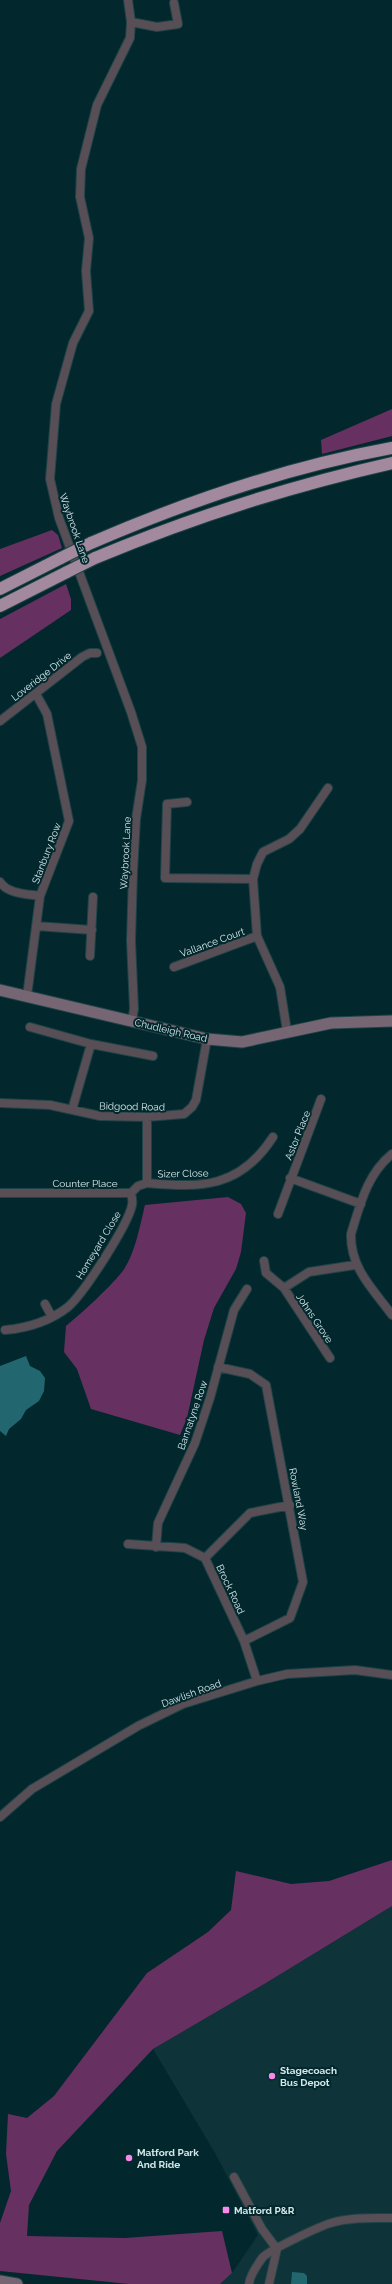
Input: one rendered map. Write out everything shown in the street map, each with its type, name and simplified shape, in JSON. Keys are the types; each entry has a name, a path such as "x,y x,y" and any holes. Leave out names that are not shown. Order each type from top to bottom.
{"highway":[{"path":"0,589 91,543 196,500 260,479 317,464 392,448"},
{"path":"0,606 95,558 153,534 245,503 327,478 392,463"}],"street":[{"name":"Waybrook Lane","path":"128,0 131,30 126,48 109,78 97,105 81,169 80,197 89,238 86,271 89,311 73,343 56,404 50,479 59,518 131,712 142,747 142,780 136,820 133,872 131,941 134,1010 132,1021"},
{"path":"131,22 157,27 178,24 174,3"},
{"name":"Loveridge Drive","path":"0,721 82,657 90,653 96,653"},
{"name":"Stanbury Row","path":"27,996 40,896 69,821 49,720 36,694"},
{"path":"287,1031 280,987 257,936 253,879 257,864 263,852 289,839 300,829 328,788"},
{"path":"187,802 167,804 164,878 253,879"},
{"path":"0,882 4,887 18,893 40,896"},
{"path":"90,956 93,897"},
{"path":"36,926 92,930"},
{"name":"Vallance Court","path":"174,967 257,936"},
{"name":"Chudleigh Road","path":"0,990 206,1039 242,1042 287,1031 331,1024 392,1021"},
{"path":"30,1027 91,1044 153,1056"},
{"name":"Bidgood Road","path":"0,1103 50,1105 100,1116 147,1117 176,1116 184,1114 192,1107 200,1086 206,1039"},
{"path":"72,1110 91,1044"},
{"name":"Astor Place","path":"278,1214 290,1178 321,1099"},
{"path":"147,1117 147,1184"},
{"name":"Sizer Close","path":"147,1184 189,1185 225,1180 239,1174 250,1166 262,1154 273,1138"},
{"path":"392,1154 382,1162 370,1178 351,1234 352,1252 355,1265 392,1315"},
{"path":"290,1178 361,1204"},
{"name":"Counter Place","path":"0,1193 131,1193 138,1186 147,1184"},
{"name":"Homeyard Close","path":"5,1330 22,1329 52,1317 68,1306 92,1278 130,1210 132,1204 131,1193"},
{"name":"Johns Grove","path":"264,1261 266,1273 284,1288 330,1358"},
{"name":"Johns Grove","path":"284,1288 309,1272 355,1265"},
{"name":"Bannatyne Row","path":"156,1547 158,1523 194,1443 210,1398 234,1310 247,1289"},
{"path":"45,1304 52,1317"},
{"name":"Rowland Way","path":"218,1367 250,1374 266,1386 290,1506 303,1582 290,1618 244,1640"},
{"path":"205,1558 250,1513 290,1506"},
{"name":"Brock Road","path":"128,1544 185,1548 205,1558 244,1640 257,1681"},
{"name":"Dawlish Road","path":"0,1817 32,1790 166,1711 257,1681 287,1674 348,1671 392,1674"},
{"path":"234,2177 262,2229 278,2250"},
{"path":"249,2284 252,2274 264,2256 278,2250 308,2232 331,2223 348,2220 392,2218"},
{"path":"269,2284 278,2250"},
{"path":"0,2282 17,2284"}],"shaded area":[{"path":"392,409 392,436 322,454 321,440"},
{"path":"52,530 58,535 62,548 0,576 0,549"},
{"path":"66,584 71,599 71,610 0,658 0,619"},
{"path":"228,1197 241,1204 246,1213 241,1252 236,1269 214,1308 204,1340 187,1418 180,1435 91,1409 77,1369 64,1352 66,1326 110,1286 127,1265 134,1249 145,1205"},
{"path":"26,1356 30,1366 40,1371 45,1378 44,1391 39,1401 26,1410 21,1419 9,1429 6,1436 0,1431 0,1366"},
{"path":"392,1860 392,1906 266,1983 153,2049 57,2151 29,2205 27,2236 125,2238 222,2231 232,2273 220,2284 129,2284 0,2271 0,2223 11,2191 6,2154 8,2114 27,2118 54,2096 147,1973 208,1932 231,1910 236,1871 291,1884 329,1881"},
{"path":"392,1906 392,2284 220,2284 232,2273 258,2235 215,2153 153,2049 266,1983"},
{"path":"292,2272 304,2273 307,2276 307,2284 291,2284"}],"place":[{"name":"Stagecoach Bus Depot","path":"272,2076"},
{"name":"Matford Park And Ride","path":"129,2158"},
{"name":"Matford P&R","path":"226,2210"}]}
